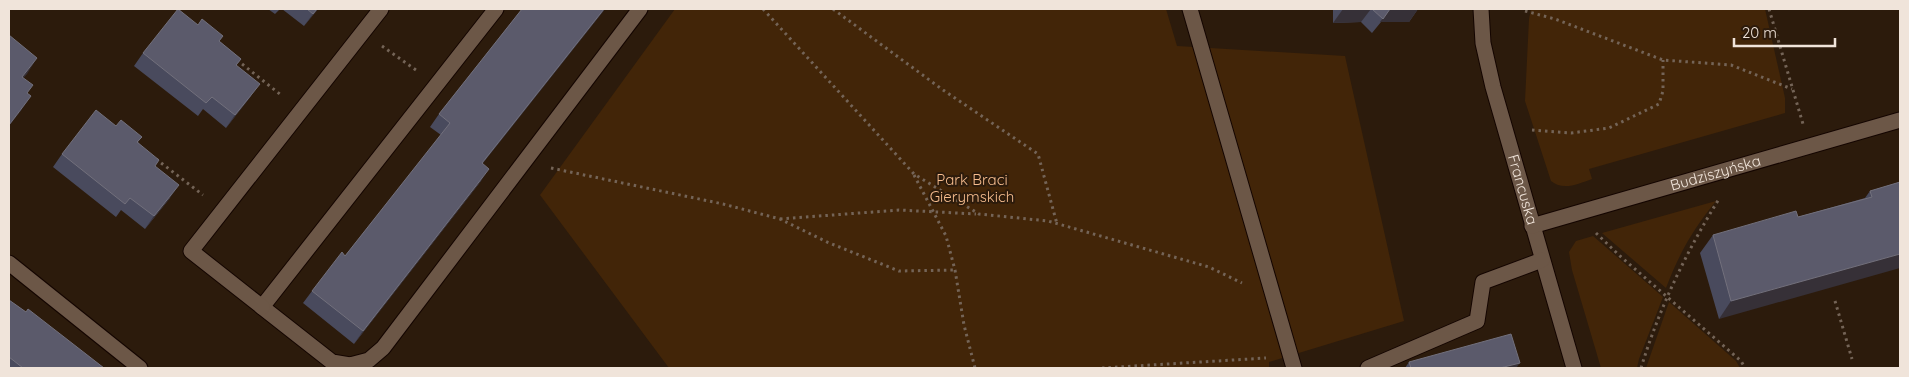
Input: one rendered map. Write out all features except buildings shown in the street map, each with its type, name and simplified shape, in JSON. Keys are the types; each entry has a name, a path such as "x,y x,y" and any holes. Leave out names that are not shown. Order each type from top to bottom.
{"street":[{"path":"381,9 191,251 332,362 350,365 369,360 383,348 640,9"},
{"path":"262,307 496,9"},
{"path":"1190,9 1293,362"},
{"name":"Francuska","path":"1481,9 1483,43 1493,87 1574,368"},
{"name":"Budziszyńska","path":"1532,226 1900,120"},
{"path":"1368,368 1477,321 1483,282 1542,260"},
{"path":"9,263 140,368"}],"path":[{"path":"763,9 914,174 946,236 955,270 964,325 975,368"},
{"path":"833,9 943,90 1038,154 1057,224"},
{"path":"1769,9 1810,146"},
{"path":"1524,11 1555,20 1663,60 1730,66 1792,89"},
{"path":"363,32 436,85"},
{"path":"235,58 301,110"},
{"path":"1527,130 1571,133 1610,128 1632,118 1659,104 1663,91 1663,60"},
{"path":"156,159 222,210"},
{"path":"524,162 723,204 780,219 827,242 899,271 955,270"},
{"path":"914,174 979,214"},
{"path":"1641,368 1648,345 1673,283 1696,236 1720,196"},
{"path":"780,219 899,210 979,214 1048,221 1209,267 1274,299"},
{"path":"1594,230 1620,256 1741,361 1745,368"},
{"path":"1835,301 1852,359"},
{"path":"1102,368 1293,362"}],"green space":[{"name":"Park Braci Gierymskich","path":"675,9 1166,9 1177,46 1345,56 1404,321 1269,362 1269,368 669,368 540,195"},
{"path":"1531,9 1765,9 1785,98 1785,113 1589,169 1592,179 1571,186 1560,186 1551,181 1525,101"},
{"path":"1716,201 1687,242 1666,288 1602,233"},
{"path":"1593,236 1663,297 1637,368 1601,368 1572,270 1569,252 1576,241"},
{"path":"1669,302 1736,361 1740,368 1646,368"}]}
